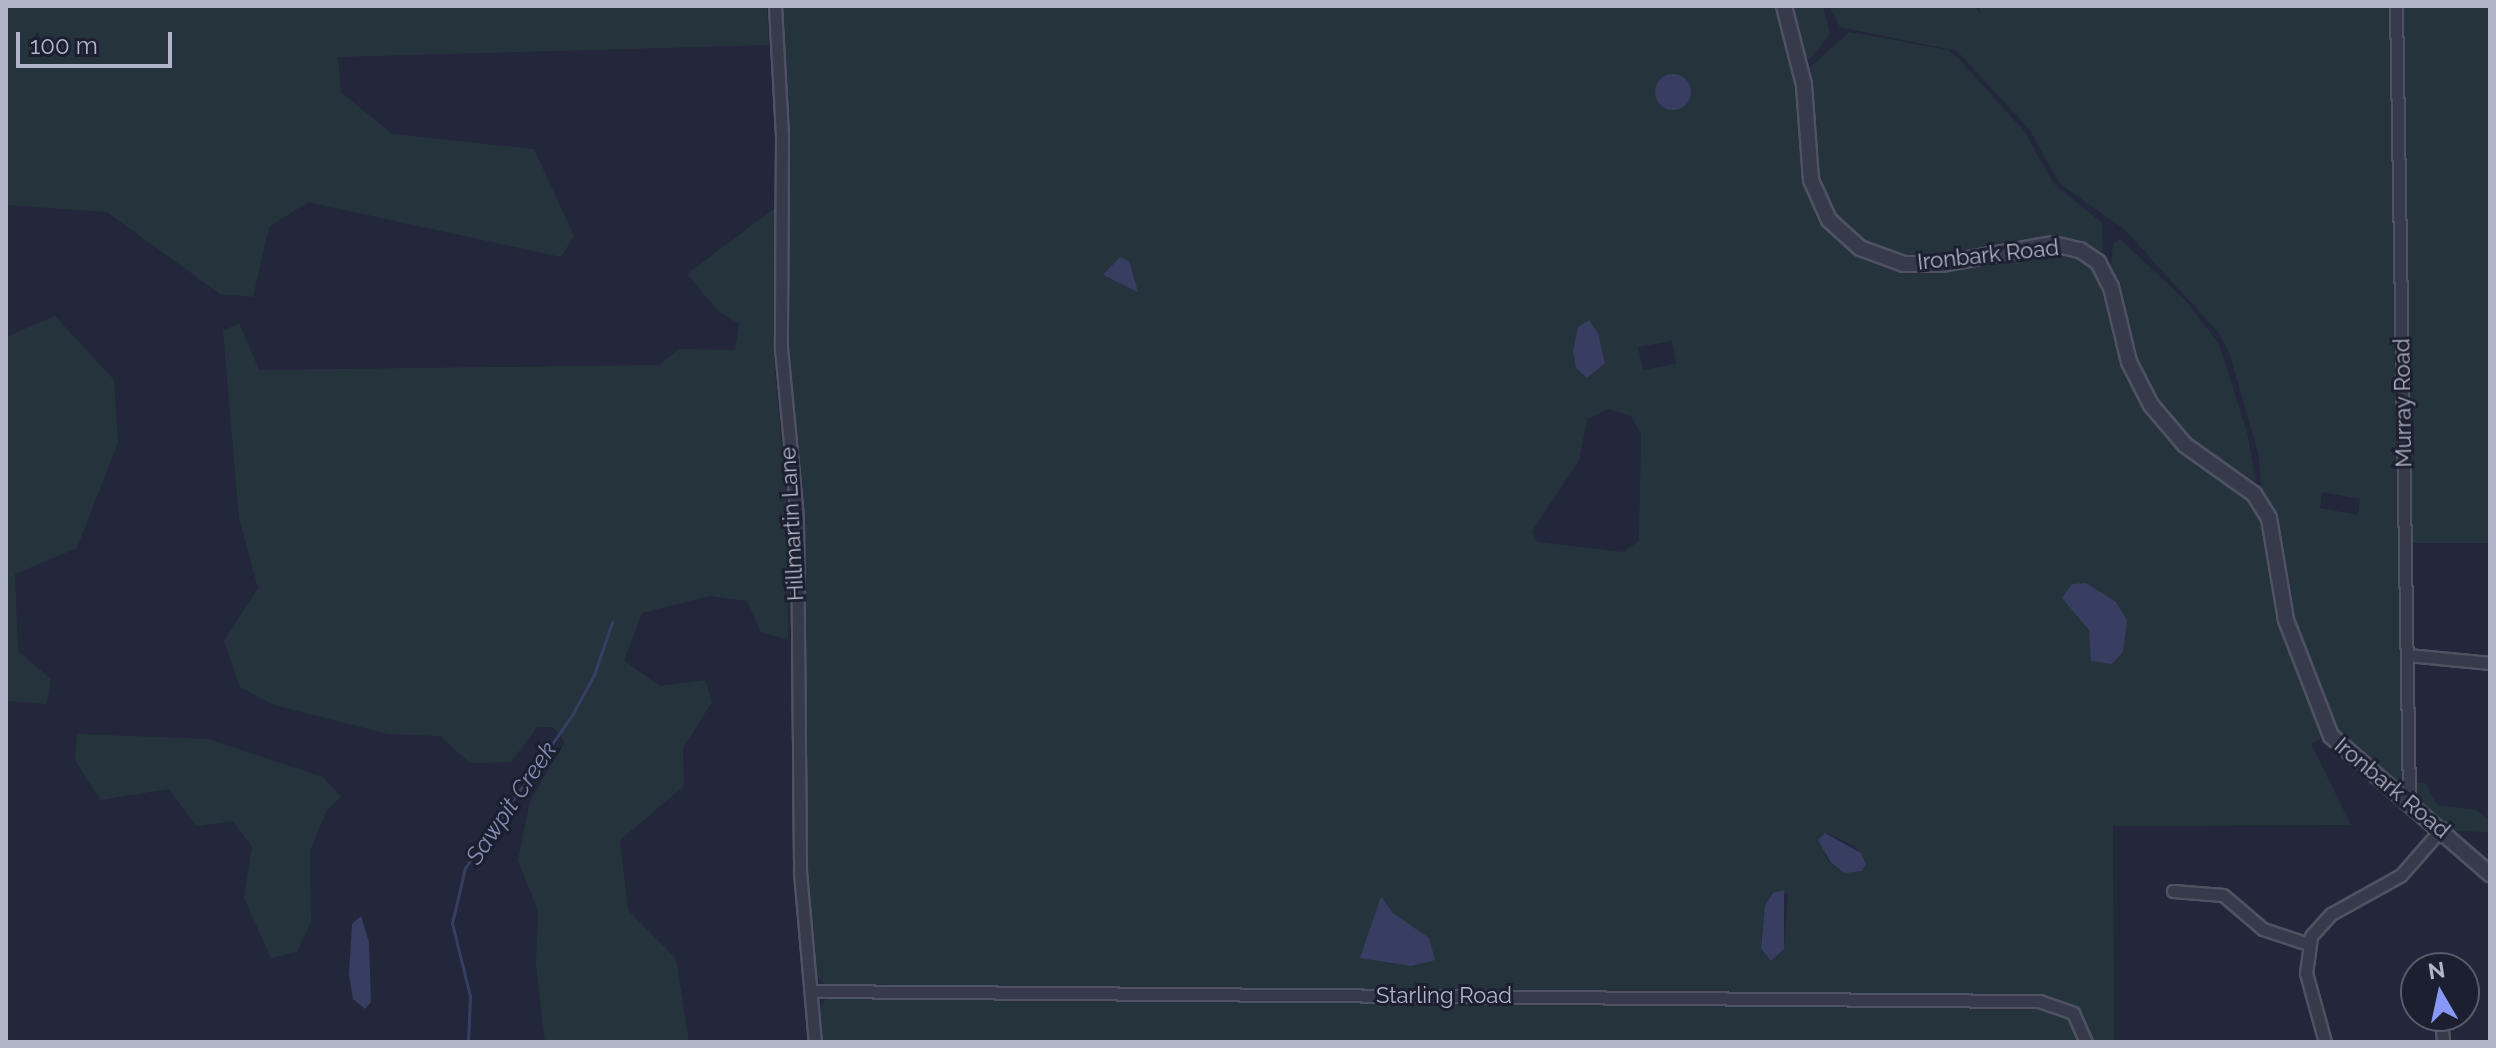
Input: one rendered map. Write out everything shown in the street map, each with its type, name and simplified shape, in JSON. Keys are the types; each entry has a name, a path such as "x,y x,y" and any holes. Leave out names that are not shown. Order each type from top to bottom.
{"street":[{"name":"Hillmartin Lane","path":"775,6 782,137 781,348 796,509 800,885 815,1042"},
{"name":"Ironbark Road","path":"1784,6 1804,85 1811,180 1829,220 1860,248 1904,264 1941,264 2053,244 2080,250 2098,262 2111,287 2129,362 2151,405 2185,445 2254,494 2269,518 2286,620 2326,729 2352,759 2409,800 2490,874"},
{"name":"Murray Road","path":"2396,6 2409,800"},
{"path":"2408,655 2490,663"},
{"path":"2325,1042 2306,973 2308,944 2325,918 2395,880 2442,828"},
{"path":"2173,891 2223,895 2263,929 2308,944"},
{"name":"Starling Road","path":"812,991 2039,1001 2073,1013 2086,1042"}],"shaded area":[{"path":"6,6 767,6 769,45 338,57 341,92 392,134 534,149 574,236 561,257 308,202 269,227 253,297 220,294 107,212 6,205"},
{"path":"779,6 1779,6 1796,72 1806,184 1818,214 1846,245 1899,269 2053,251 2079,258 2096,273 2123,364 2153,419 2180,449 2254,503 2264,518 2279,618 2324,736 2311,744 2351,825 2113,826 2114,1042 2089,1042 2076,1007 2047,998 825,984 815,975 805,910 802,644 785,357 787,200","holes":["1672,341 1676,364 1643,370 1638,347","1609,409 1631,416 1641,434 1639,541 1623,552 1537,542 1532,531 1579,461 1587,419","1828,833 1854,846 1866,861 1862,871 1838,869 1825,855","1788,893 1784,949 1771,961 1761,943 1765,906 1771,896"]},
{"path":"1790,6 1823,6 1830,34 1810,59 1804,59"},
{"path":"1829,6 1973,6 1981,13 1978,6 2391,6 2404,788 2333,730 2297,636 2277,524 2262,493 2258,452 2229,352 2218,332 2125,230 2059,183 2030,130 1957,51 1840,27","holes":["2322,492 2360,499 2358,515 2320,508"]},
{"path":"2400,6 2490,6 2490,543 2400,543"},
{"path":"1849,32 1948,50 1958,58 2024,131 2054,184 2102,223 2103,252 2083,246 1904,258 1864,243 1829,208 1816,175 1807,70"},
{"path":"775,208 774,360 787,504 788,640 761,632 747,601 710,596 642,613 624,661 660,686 705,680 712,702 683,748 684,786 620,840 628,910 676,959 689,1042 545,1042 536,965 538,911 518,860 530,801 565,742 553,727 537,727 511,762 470,763 440,736 388,734 274,705 240,687 224,641 258,588 239,518 223,331 239,323 259,370 659,365 679,349 735,350 739,324 717,310 687,274"},
{"path":"2120,239 2185,300 2219,344 2247,432 2256,482 2187,438 2142,379 2111,265 2113,244"},
{"path":"55,316 114,380 118,442 77,548 15,574 18,651 51,679 47,704 6,701 6,337"},
{"path":"77,734 208,739 323,777 341,797 327,810 310,850 311,921 297,952 271,958 244,898 252,847 233,821 196,826 169,789 100,800 75,760"},
{"path":"2414,782 2425,783 2437,805 2477,810 2490,822 2490,832 2455,831 2418,800"},
{"path":"830,995 2035,1006 2070,1018 2081,1042 819,1042 818,1008"}],"water":[{"path":"1673,74 1686,79 1691,92 1686,105 1673,110 1660,105 1655,92 1660,79"},
{"path":"1120,257 1129,261 1138,292 1103,275"},
{"path":"1589,320 1598,333 1605,363 1587,378 1576,368 1573,351 1578,327"},
{"path":"2086,583 2116,602 2127,620 2123,652 2112,664 2091,661 2089,630 2062,598 2072,584"},
{"path":"1825,833 1861,853 1866,864 1862,871 1845,873 1831,863 1818,840"},
{"path":"1784,890 1784,949 1771,961 1761,948 1765,906 1773,893"},
{"path":"1381,897 1393,913 1429,938 1435,960 1411,966 1360,958"},
{"path":"361,916 369,942 371,1002 365,1009 353,999 349,975 352,924"}],"waterway":[{"name":"Sawpit Creek","path":"468,1042 470,996 452,923 465,868 572,715 594,675 612,622"}]}
